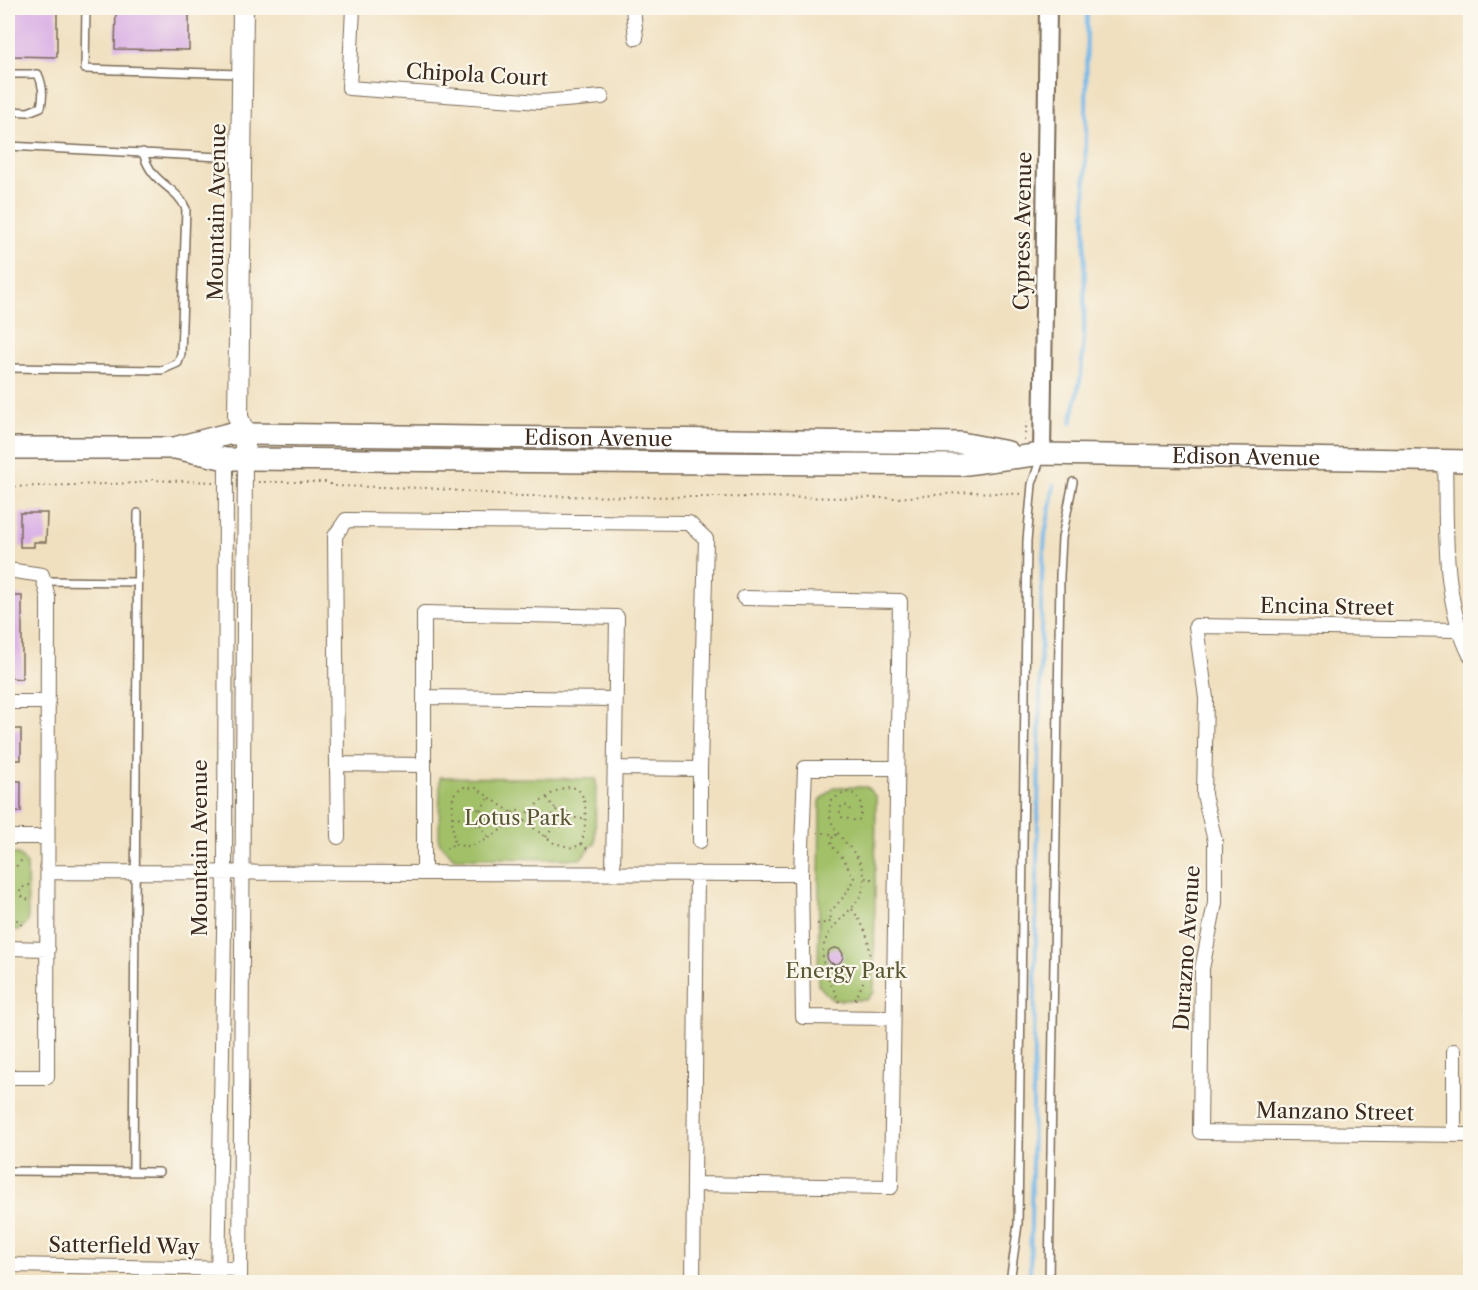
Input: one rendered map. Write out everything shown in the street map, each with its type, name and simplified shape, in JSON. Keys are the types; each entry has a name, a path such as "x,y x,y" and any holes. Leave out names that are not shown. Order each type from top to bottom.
{"main road":[{"name":"Mountain Avenue","path":"236,459 243,8"},
{"name":"Edison Avenue","path":"175,448 237,428 960,443 1033,454 1470,461"},
{"name":"Edison Avenue","path":"8,448 175,448 236,459 959,465 1033,454"}],"street":[{"name":"Chipola Court","path":"353,8 349,88 540,102 602,97"},
{"path":"633,8 636,38"},
{"name":"Cypress Avenue","path":"1033,454 1048,8"},
{"name":"Mountain Avenue","path":"236,459 243,874 240,1276"},
{"name":"Mountain Avenue","path":"218,1276 225,874 236,459"},
{"path":"1445,461 1447,563 1470,655"},
{"path":"338,837 335,536 346,520 689,523 706,539 700,841"},
{"path":"8,570 42,575 48,597 47,1077 8,1077"},
{"path":"694,1184 891,1186 900,601 744,598"},
{"path":"424,872 424,613 616,617 613,873"},
{"name":"Encina Street","path":"1196,626 1464,628"},
{"name":"Durazno Avenue","path":"1196,626 1206,698 1204,795 1215,851 1215,903 1202,969 1200,1132"},
{"path":"424,697 615,699"},
{"path":"8,702 47,702"},
{"path":"337,764 424,765"},
{"path":"615,768 700,769"},
{"path":"893,1018 803,1017 801,874 805,768 897,768"},
{"path":"8,837 47,837"},
{"path":"48,872 801,874"},
{"path":"693,1282 697,873"},
{"path":"8,948 48,949"},
{"path":"1454,1135 1455,1051"},
{"name":"Manzano Street","path":"1200,1132 1470,1135"},
{"name":"Satterfield Way","path":"8,1265 240,1276"}],"lane":[{"path":"86,8 85,69 242,74"},
{"path":"8,74 38,74 43,84 43,99 41,107 28,112 8,111"},
{"path":"8,146 242,158"},
{"path":"8,368 162,370 178,363 181,354 186,210 183,201 153,175 143,152"},
{"path":"1010,1282 1018,1224 1026,568 1033,454"},
{"path":"1050,1282 1060,576 1062,538 1073,482"},
{"path":"133,1172 138,513"},
{"path":"44,581 137,582"},
{"path":"8,1171 159,1172"}],"path":[{"path":"8,486 140,483 150,480 211,482"},
{"path":"261,482 325,482 335,486 427,488 519,496 897,498 970,492 1031,494"},
{"path":"454,844 453,795 462,787 476,788 512,813"},
{"path":"524,814 564,788 573,788 581,793 585,818 581,844 573,849 564,847 546,838 524,821"},
{"path":"817,924 832,923 852,909 861,894 864,878 860,861 853,849 837,835 830,822 828,811 831,800 839,794 854,794 861,802 863,810 857,822 841,818 839,809 843,805 848,806 850,810"},
{"path":"466,818 469,811 480,810 489,798"},
{"path":"547,798 556,810 567,812 570,818"},
{"path":"452,817 466,818 472,826 480,825 484,819 480,810"},
{"path":"512,813 517,810 524,814"},
{"path":"555,825 552,819 556,810"},
{"path":"512,813 512,822"},
{"path":"524,814 524,821"},
{"path":"570,818 585,818"},
{"path":"555,825 564,826 570,818"},
{"path":"454,844 465,848 473,847 512,822 514,824 524,821"},
{"path":"480,825 488,837"},
{"path":"546,838 555,825"},
{"path":"818,832 837,835"},
{"path":"837,835 832,838 831,845 843,858 854,879 847,893 830,912 832,923 822,959 826,975 839,1002"},
{"path":"446,849 454,844"},
{"path":"581,844 589,850"},
{"path":"24,858 8,876 12,892 8,909 24,927"},
{"path":"864,878 877,880"},
{"path":"20,892 21,888 30,885"},
{"path":"12,892 20,892"},
{"path":"20,892 23,898 30,900"},
{"path":"852,909 869,940 869,972 854,1002"},
{"path":"869,957 877,957"}],"green space":[{"name":"Lotus Park","path":"440,777 596,779 595,843 580,859 454,858 439,842"},
{"name":"Energy Park","path":"834,787 867,787 876,797 874,992 866,1000 833,1000 818,985 820,801"},
{"path":"8,854 18,854 27,864 28,922 19,930 8,930"}],"building":[{"path":"8,8 57,8 57,57 8,56"},
{"path":"116,8 189,8 189,50 115,49"},
{"path":"20,513 47,513 46,542 34,542 34,547 20,547"},
{"path":"8,596 22,596 22,679 11,678 11,675 8,675"},
{"path":"8,729 21,729 21,760 8,760"},
{"path":"8,781 21,781 21,812 8,812"},
{"path":"832,948 838,948 843,956 841,962 832,964 827,959 827,953"}],"waterway":[{"path":"1071,423 1081,375 1084,336 1087,8"},
{"path":"1030,1282 1042,573 1045,535 1054,485"}]}
